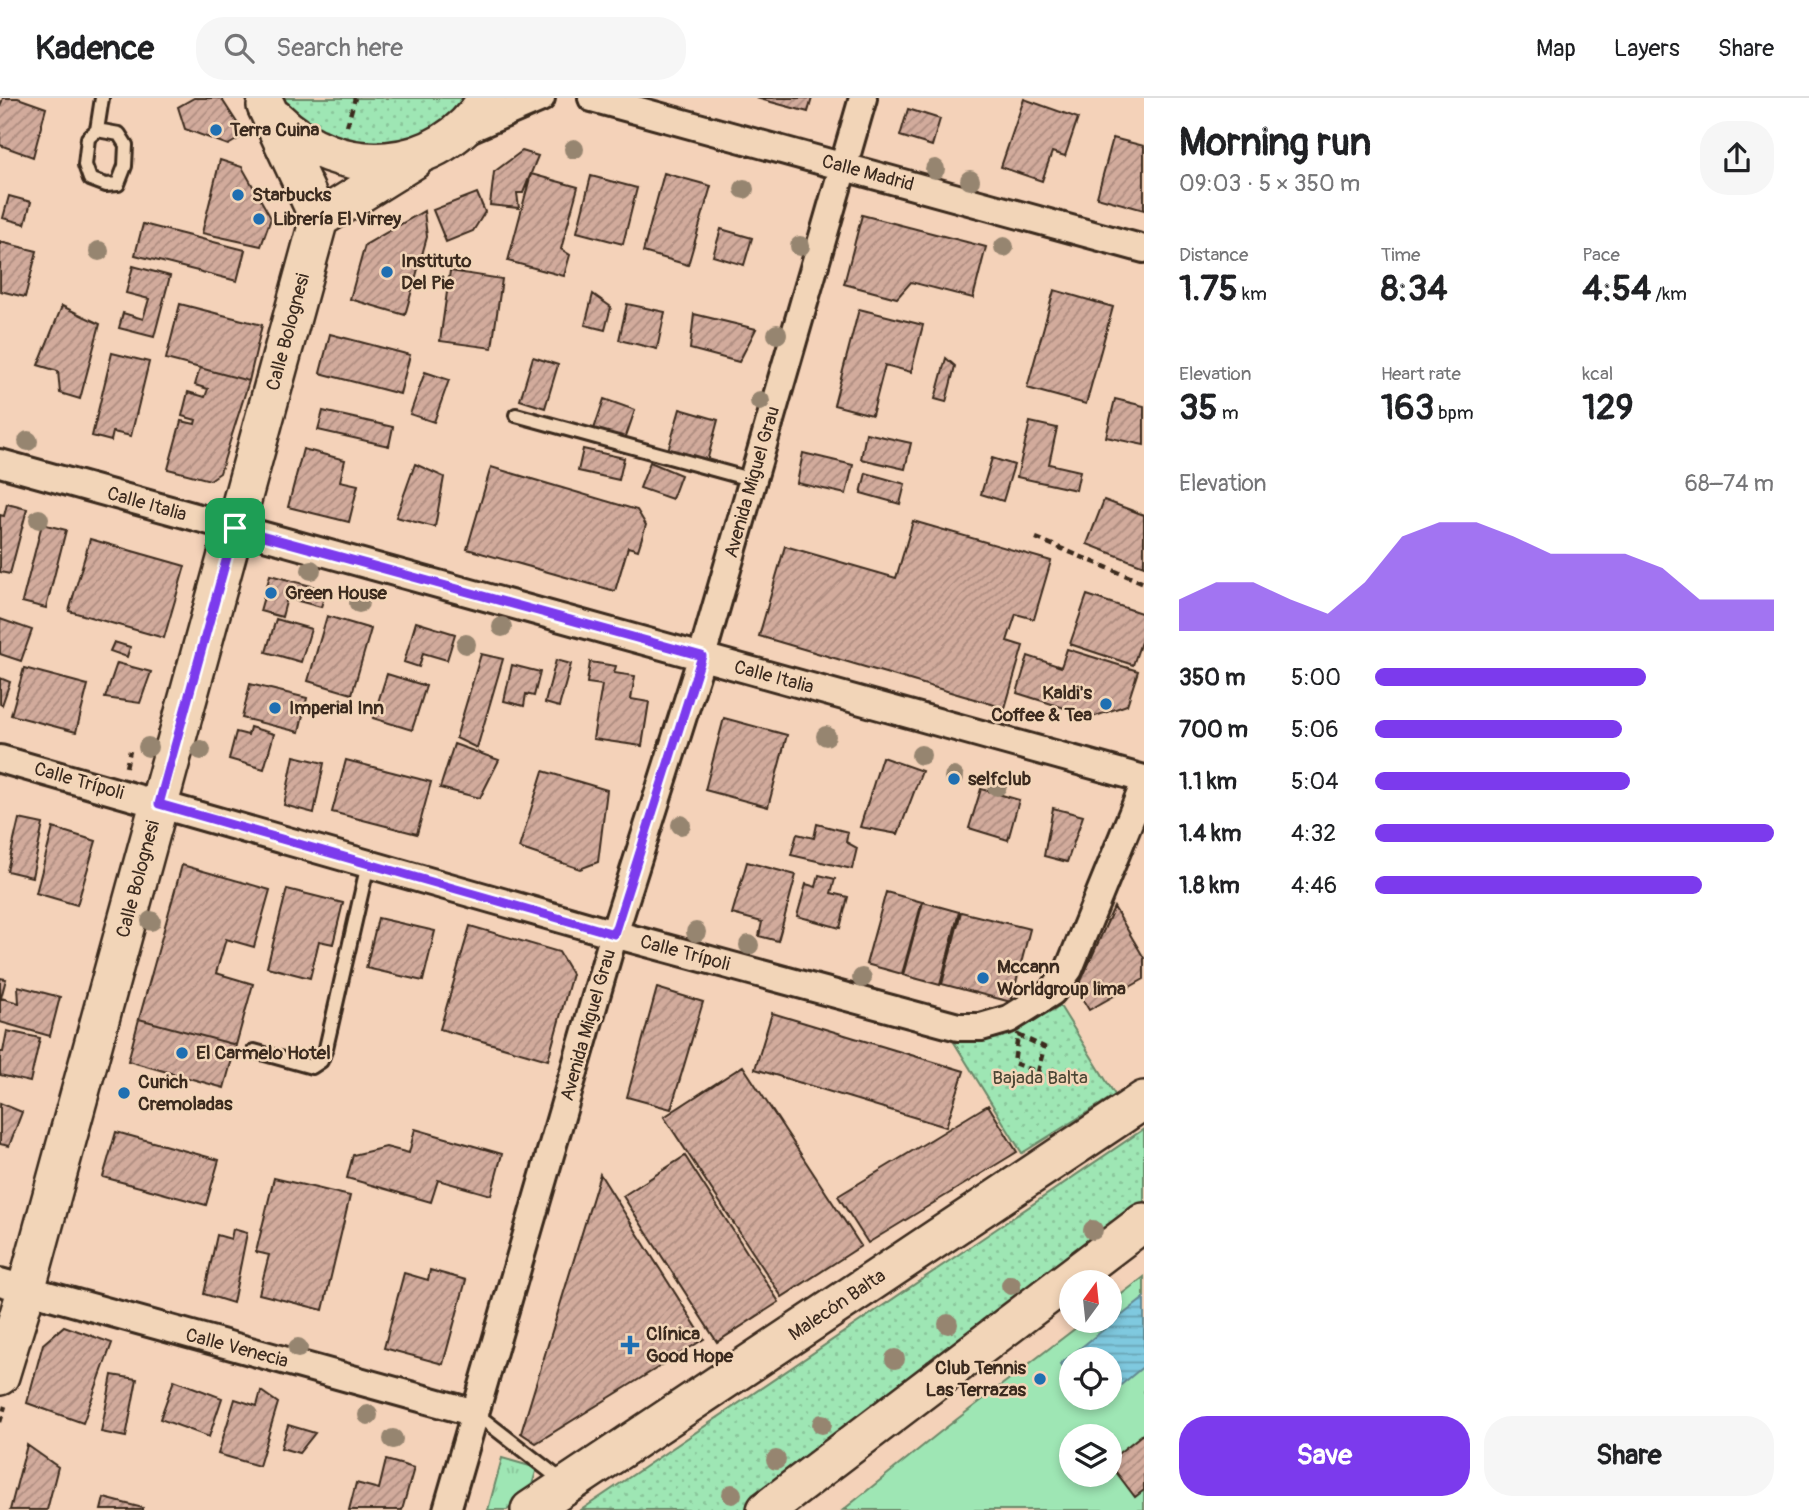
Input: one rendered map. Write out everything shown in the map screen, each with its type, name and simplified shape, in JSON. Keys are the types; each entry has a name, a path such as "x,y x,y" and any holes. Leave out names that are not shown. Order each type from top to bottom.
{"main road":[{"path":"263,102 319,219 445,141 469,122 487,98"},
{"path":"263,102 298,138 338,157 388,161 404,159 445,141"},
{"name":"Calle Bolognesi","path":"0,1376 13,1285 159,804 319,219"},
{"name":"Malecón Balta","path":"530,1510 1144,1100"},
{"path":"800,1498 1144,1222"},
{"path":"1107,1270 1144,1242"},
{"path":"766,1510 800,1498 1059,1306"}],"street":[{"path":"445,141 541,98"},
{"name":"Calle Madrid","path":"592,98 1144,248"},
{"name":"Avenida Miguel Grau","path":"447,1510 614,934 702,656 863,98"},
{"name":"Calle Italia","path":"0,463 1144,779"},
{"name":"Calle Trípoli","path":"0,759 614,934 958,1027 1013,1027 1052,992 1069,969 1144,785"},
{"name":"Calle Venecia","path":"13,1285 475,1413"}],"lane":[{"path":"97,130 119,134 126,145 125,166 118,184 106,185 90,179 85,165 89,138 97,130 102,98"},
{"path":"516,415 753,480"},
{"path":"254,1051 312,1067 321,1061 368,863"},
{"path":"475,1413 568,1485"}],"path":[{"path":"1036,538 1144,583"},
{"path":"1013,1027 1044,1047 1038,1072 1014,1063 1013,1027"}],"green space":[{"path":"277,98 472,98 454,119 397,147 332,142"},
{"name":"Bajada Balta","path":"1060,1006 1115,1095 1022,1153 952,1039 1016,1029"},
{"path":"1144,1129 1144,1212 1069,1270 1059,1270 1059,1277 757,1510 581,1510"},
{"name":"Club Tennis Las Terrazas","path":"1144,1277 1144,1510 843,1510 1068,1334 1122,1334 1122,1294"},
{"path":"502,1458 537,1468 530,1492 507,1510 488,1510"}],"water":[{"path":"1144,1298 1144,1366 1122,1384 1122,1347 1082,1347 1098,1334 1122,1334 1122,1315"}],"building":[{"path":"3,98 18,98 46,108 33,157 0,145 0,107"},
{"path":"194,98 221,98 245,135 228,145 185,129 178,107"},
{"path":"756,98 812,98 808,112"},
{"path":"1024,99 1078,118 1065,156 1052,152 1042,181 1001,167"},
{"path":"908,109 940,119 932,146 900,136"},
{"path":"1113,138 1144,146 1144,210 1097,197"},
{"path":"522,151 538,156 523,193 517,193 519,208 490,205 494,172"},
{"path":"220,160 242,167 271,218 261,246 202,233"},
{"path":"664,173 711,186 688,265 643,252"},
{"path":"531,174 578,187 561,249 570,255 564,276 508,261"},
{"path":"591,176 637,188 623,244 577,232"},
{"path":"477,193 485,212 473,231 446,242 433,210"},
{"path":"9,196 31,202 25,224 3,218"},
{"name":"Instituto Del Pie","path":"424,211 427,237 405,315 350,299 365,245"},
{"path":"862,215 986,247 973,298 911,282 897,298 844,284"},
{"path":"143,224 245,250 237,281 135,255"},
{"path":"721,229 752,238 744,265 713,256"},
{"path":"0,242 37,251 25,297 0,291"},
{"path":"133,266 170,276 154,337 119,328 123,313 143,319 149,299 126,293"},
{"path":"450,271 502,279 492,348 440,341"},
{"path":"1054,290 1113,307 1086,404 1027,388"},
{"path":"593,294 611,307 605,330 585,325"},
{"path":"180,304 262,325 249,381 166,359"},
{"path":"627,304 665,312 657,349 619,340"},
{"path":"62,306 100,324 80,399 60,393 58,371 38,365"},
{"path":"859,309 923,325 911,372 885,365 872,415 834,405"},
{"path":"694,314 756,329 739,362 690,349"},
{"path":"330,334 410,355 400,394 320,373"},
{"path":"112,353 149,362 131,436 113,432 111,441 92,436"},
{"path":"533,357 558,365 545,408 520,400"},
{"path":"946,358 955,366 946,402 935,399"},
{"path":"200,368 249,381 220,473 210,480 168,469 181,421 195,424 196,420 182,416 188,392 205,397 208,389 195,385"},
{"path":"425,372 449,380 434,422 410,414"},
{"path":"604,399 635,410 624,442 593,432"},
{"path":"1115,399 1144,406 1144,445 1106,437"},
{"path":"680,409 718,420 706,465 667,454"},
{"path":"323,411 393,427 389,446 318,430"},
{"path":"1030,422 1057,428 1049,464 1080,471 1076,490 1017,477"},
{"path":"866,433 911,443 905,469 861,459"},
{"path":"303,449 345,460 340,481 358,485 349,522 288,507"},
{"path":"583,449 624,458 619,480 578,471"},
{"path":"803,453 853,465 846,494 797,483"},
{"path":"992,458 1014,465 1003,501 981,494"},
{"path":"650,462 681,475 672,499 640,488"},
{"path":"415,464 444,477 435,527 396,517"},
{"path":"491,467 637,510 646,525 638,550 628,547 615,591 467,549"},
{"path":"866,473 905,484 900,504 861,493"},
{"path":"1104,500 1144,515 1144,566 1087,544"},
{"path":"7,504 27,509 10,574 0,572 0,515 4,516"},
{"path":"913,521 1051,561 1034,619 1016,614 1007,641 1023,646 1005,708 759,636 785,546 896,578"},
{"path":"42,524 66,530 46,608 22,602"},
{"path":"90,539 185,566 164,638 69,611"},
{"path":"270,575 326,590 321,607 287,598 282,617 260,611"},
{"path":"1087,595 1144,614 1144,633 1133,665 1070,644"},
{"path":"327,616 371,629 352,694 308,681"},
{"path":"0,619 32,630 21,661 0,654"},
{"path":"276,619 311,629 301,662 266,652"},
{"path":"416,622 455,634 447,660 423,653 419,667 404,662"},
{"path":"114,642 130,647 127,657 110,651"},
{"path":"1067,649 1138,671 1127,705 1093,717 1017,693 1028,656 1061,667"},
{"path":"481,654 503,659 477,748 456,738"},
{"path":"556,660 571,664 559,707 545,703"},
{"path":"590,662 616,666 614,673 635,676 631,699 649,702 642,746 593,739 602,685 587,683"},
{"path":"117,663 151,672 140,703 105,698"},
{"path":"512,665 540,672 534,696 526,694 524,706 504,701"},
{"path":"24,668 88,685 76,732 11,715"},
{"path":"387,674 426,686 412,730 373,718"},
{"path":"0,678 10,682 2,705 0,704"},
{"name":"Imperial Inn","path":"250,684 307,698 299,732 242,718"},
{"path":"724,718 787,735 768,807 705,790"},
{"path":"250,727 274,734 264,769 229,759 236,732 248,735"},
{"path":"454,744 499,760 480,798 440,788"},
{"path":"294,756 324,763 314,813 284,805"},
{"path":"882,757 922,771 898,834 860,827"},
{"path":"346,760 431,782 417,834 332,812"},
{"path":"543,771 607,790 598,862 580,869 519,848"},
{"path":"981,789 1019,800 1008,840 969,828"},
{"path":"1053,808 1083,816 1067,862 1044,856"},
{"path":"19,819 43,824 32,877 7,871"},
{"path":"817,824 848,832 846,842 857,848 852,869 791,855 797,834 814,838"},
{"path":"53,828 96,841 77,905 36,893"},
{"path":"747,862 796,875 778,941 759,936 762,922 732,914"},
{"path":"182,865 270,890 254,947 226,939 216,973 253,984 236,1045 139,1019"},
{"path":"819,875 835,879 831,893 848,897 840,928 797,916 806,884 816,887"},
{"path":"287,889 343,903 333,944 319,941 310,978 267,967"},
{"path":"886,892 922,902 902,974 866,964"},
{"path":"923,902 959,912 940,985 903,975"},
{"path":"1114,907 1144,958 1144,979 1089,1010 1077,990"},
{"path":"961,912 1030,929 1011,1002 942,984"},
{"path":"378,918 435,931 423,981 366,968"},
{"path":"470,926 559,952 572,974 548,1060 440,1029"},
{"path":"0,978 6,979 1,998 19,1003 18,986 60,997 50,1036 0,1022"},
{"path":"657,988 703,1002 671,1109 627,1097"},
{"path":"772,1013 964,1071 946,1127 755,1069"},
{"name":"El Carmelo Hotel","path":"139,1019 236,1045 224,1088 128,1061"},
{"path":"7,1031 40,1038 30,1082 0,1075 0,1052 3,1052"},
{"path":"743,1066 861,1246 782,1297 664,1117"},
{"path":"0,1103 22,1112 9,1146 0,1144"},
{"path":"988,1105 1017,1152 868,1243 838,1196"},
{"path":"415,1129 502,1154 491,1195 438,1180 431,1202 347,1178 353,1155 386,1147 409,1153"},
{"path":"116,1132 219,1160 206,1205 103,1177"},
{"path":"685,1156 779,1302 717,1342 623,1196"},
{"path":"600,1174 704,1339 536,1443 521,1433"},
{"path":"274,1178 350,1196 323,1310 259,1294 269,1255 256,1252"},
{"path":"233,1229 247,1233 233,1303 204,1294 217,1235 231,1239"},
{"path":"430,1270 466,1280 443,1364 384,1348 404,1273 428,1280"},
{"path":"64,1326 112,1343 83,1423 27,1403 43,1344"},
{"path":"112,1375 137,1379 126,1437 101,1432"},
{"path":"174,1380 222,1398 209,1437 160,1419"},
{"path":"261,1391 278,1403 259,1466 218,1454 235,1399 257,1406"},
{"path":"288,1425 315,1433 299,1453 281,1448"},
{"path":"1144,1433 1144,1490 1135,1497 1122,1480 1122,1450"},
{"path":"27,1445 58,1467 47,1510 10,1510"},
{"path":"386,1460 414,1468 402,1510 349,1510 356,1483 379,1489"},
{"path":"104,1498 143,1508 143,1510 101,1510"}],"place":[{"name":"Terra Cuina","path":"216,130"},
{"name":"Starbucks","path":"238,195"},
{"name":"Librería El Virrey","path":"259,219"},
{"name":"Instituto Del Pie","path":"387,272"},
{"name":"Green House","path":"271,593"},
{"name":"Kaldi's Coffee & Tea","path":"1106,704"},
{"name":"Imperial Inn","path":"275,708"},
{"name":"selfclub","path":"954,779"},
{"name":"Mccann Worldgroup lima","path":"983,978"},
{"name":"El Carmelo Hotel","path":"182,1053"},
{"name":"Curich Cremoladas","path":"124,1093"},
{"name":"Clínica Good Hope","path":"630,1345"},
{"name":"Club Tennis Las Terrazas","path":"1040,1379"}],"route":[{"path":"235,528 702,656 614,934 159,804 235,528"}]}
